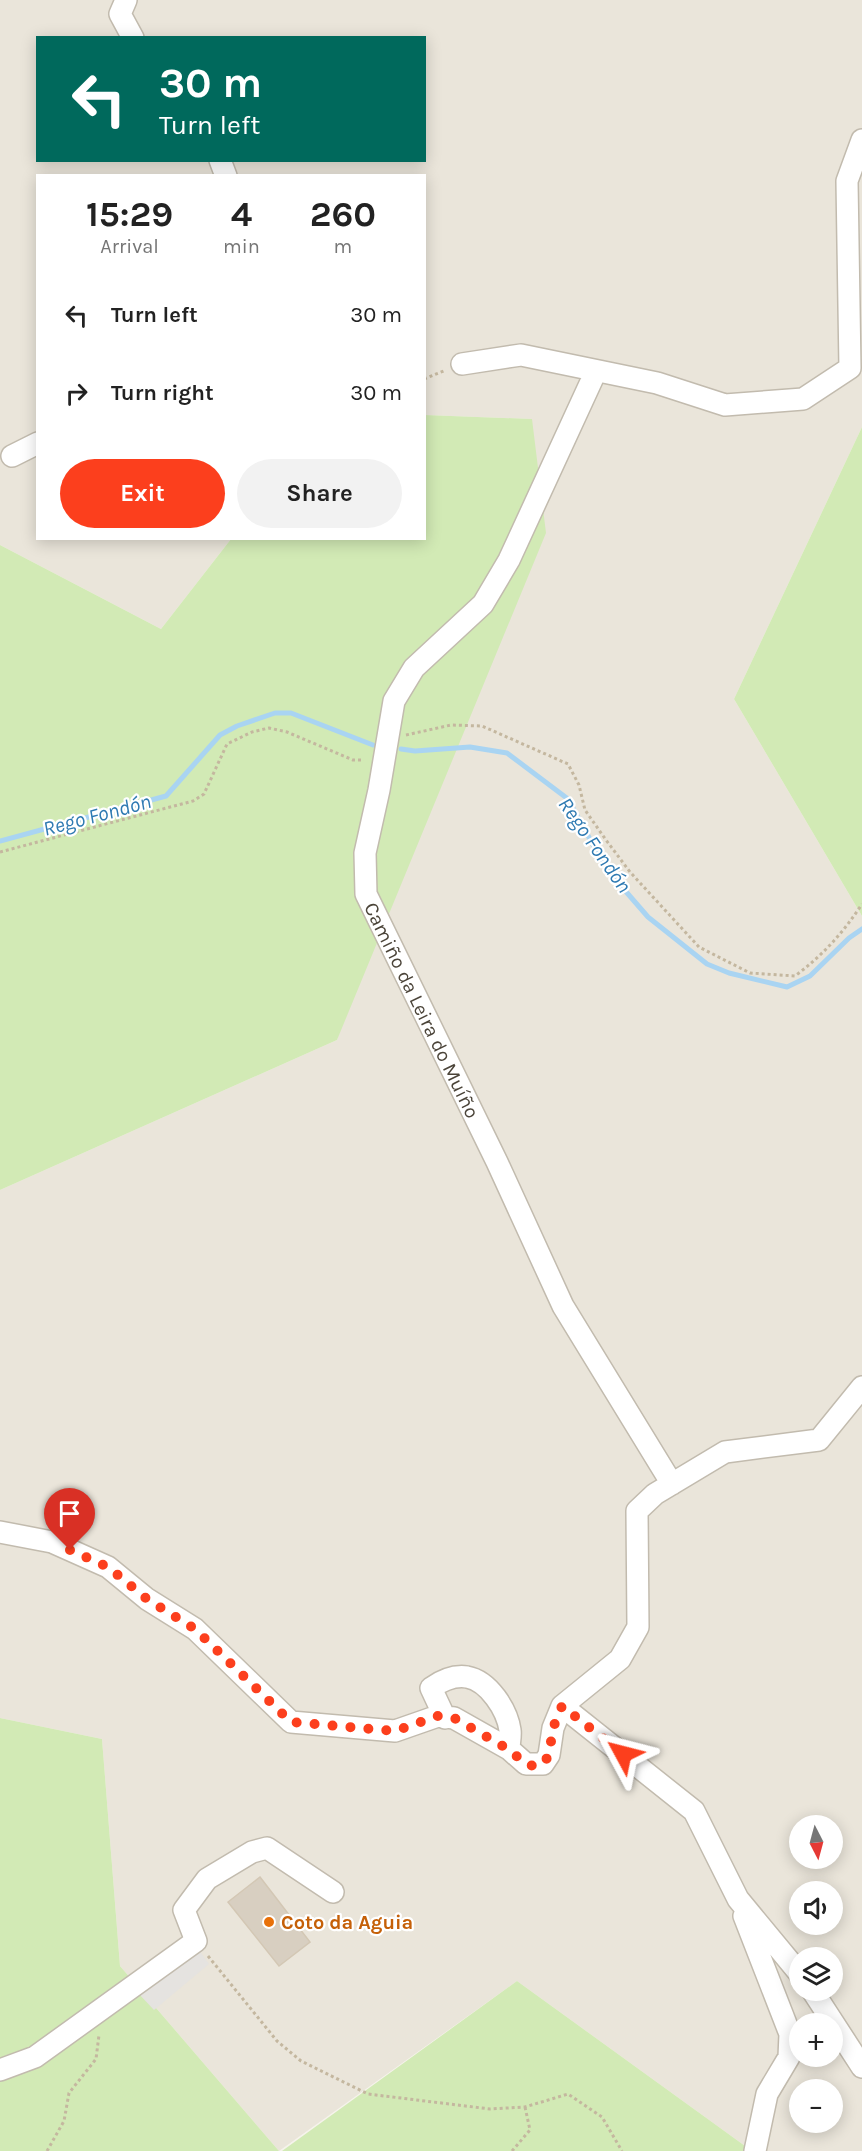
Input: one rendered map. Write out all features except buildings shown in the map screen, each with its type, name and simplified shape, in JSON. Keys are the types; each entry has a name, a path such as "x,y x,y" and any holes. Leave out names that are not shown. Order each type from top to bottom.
{"street":[{"path":"126,0 120,14 133,36"},
{"path":"462,364 521,355 657,383 725,405 803,399 850,368 847,181 862,140"},
{"name":"Camiño da Leira do Muíño","path":"596,371 509,560 483,604 414,668 394,701 387,748 365,853 366,894 497,1162 563,1305 672,1484"},
{"path":"12,456 36,444"},
{"path":"0,1532 52,1542 108,1567 147,1599 195,1629 291,1722 395,1731 438,1716 454,1718 508,1749 526,1764 534,1766 543,1764 549,1755 553,1728 562,1706 620,1659 638,1627 637,1511 655,1494 725,1452 819,1440 862,1387"},
{"path":"445,1718 431,1688 442,1680 466,1677 482,1684 504,1708 510,1731 508,1749"},
{"path":"562,1706 694,1811 738,1899 790,2034 789,2057 767,2094 755,2151"},
{"path":"0,2070 35,2057 196,1941 184,1910 207,1879 252,1852 267,1848 333,1892"},
{"path":"738,1899 789,1961"},
{"path":"819,2001 862,2067"}],"path":[{"path":"0,852 193,801 204,794 227,744 261,729 269,728 287,732 353,760 363,761 415,732 451,725 482,726 568,764 579,785 585,810 630,872 699,947 750,973 795,976 821,957 844,931 862,904"},
{"path":"196,1941 277,2041 301,2061 369,2094 490,2109 525,2107 568,2094 602,2116 622,2151"},
{"path":"47,2151 64,2121 69,2093 96,2059 101,2009"},
{"path":"512,2151 530,2130 525,2107"}],"shaded area":[{"path":"0,0 862,0 862,427 734,699 862,916 862,2151 752,2151 517,1981 279,2151 120,1966 102,1739 0,1718 0,1190 337,1040 532,419 426,415 426,174 36,174 36,540 230,540 161,629 0,545"},
{"path":"196,1946 209,1964 154,2010 138,1993"}],"green space":[{"path":"426,415 532,419 546,533 337,1040 0,1190 0,545 161,629 230,540 426,540"},
{"path":"862,427 862,916 734,699"},
{"path":"0,1718 102,1739 120,1966 279,2151 0,2151"},
{"path":"517,1981 752,2151 282,2151"}],"waterway":[{"name":"Rego Fondón","path":"0,841 166,796 220,735 237,726 275,713 291,713 373,745"},
{"name":"Rego Fondón","path":"401,749 415,751 470,747 507,753 568,799 598,854 615,879 648,917 707,964 729,973 787,987 810,976 849,938 862,929"}],"place":[{"name":"Coto da Aguia","path":"269,1922"}],"route":[{"path":"70,1550 108,1567 147,1599 195,1629 291,1722 395,1731 438,1716 454,1718 508,1749 526,1764 534,1766 543,1764 549,1755 553,1728 562,1706 623,1754"}]}
